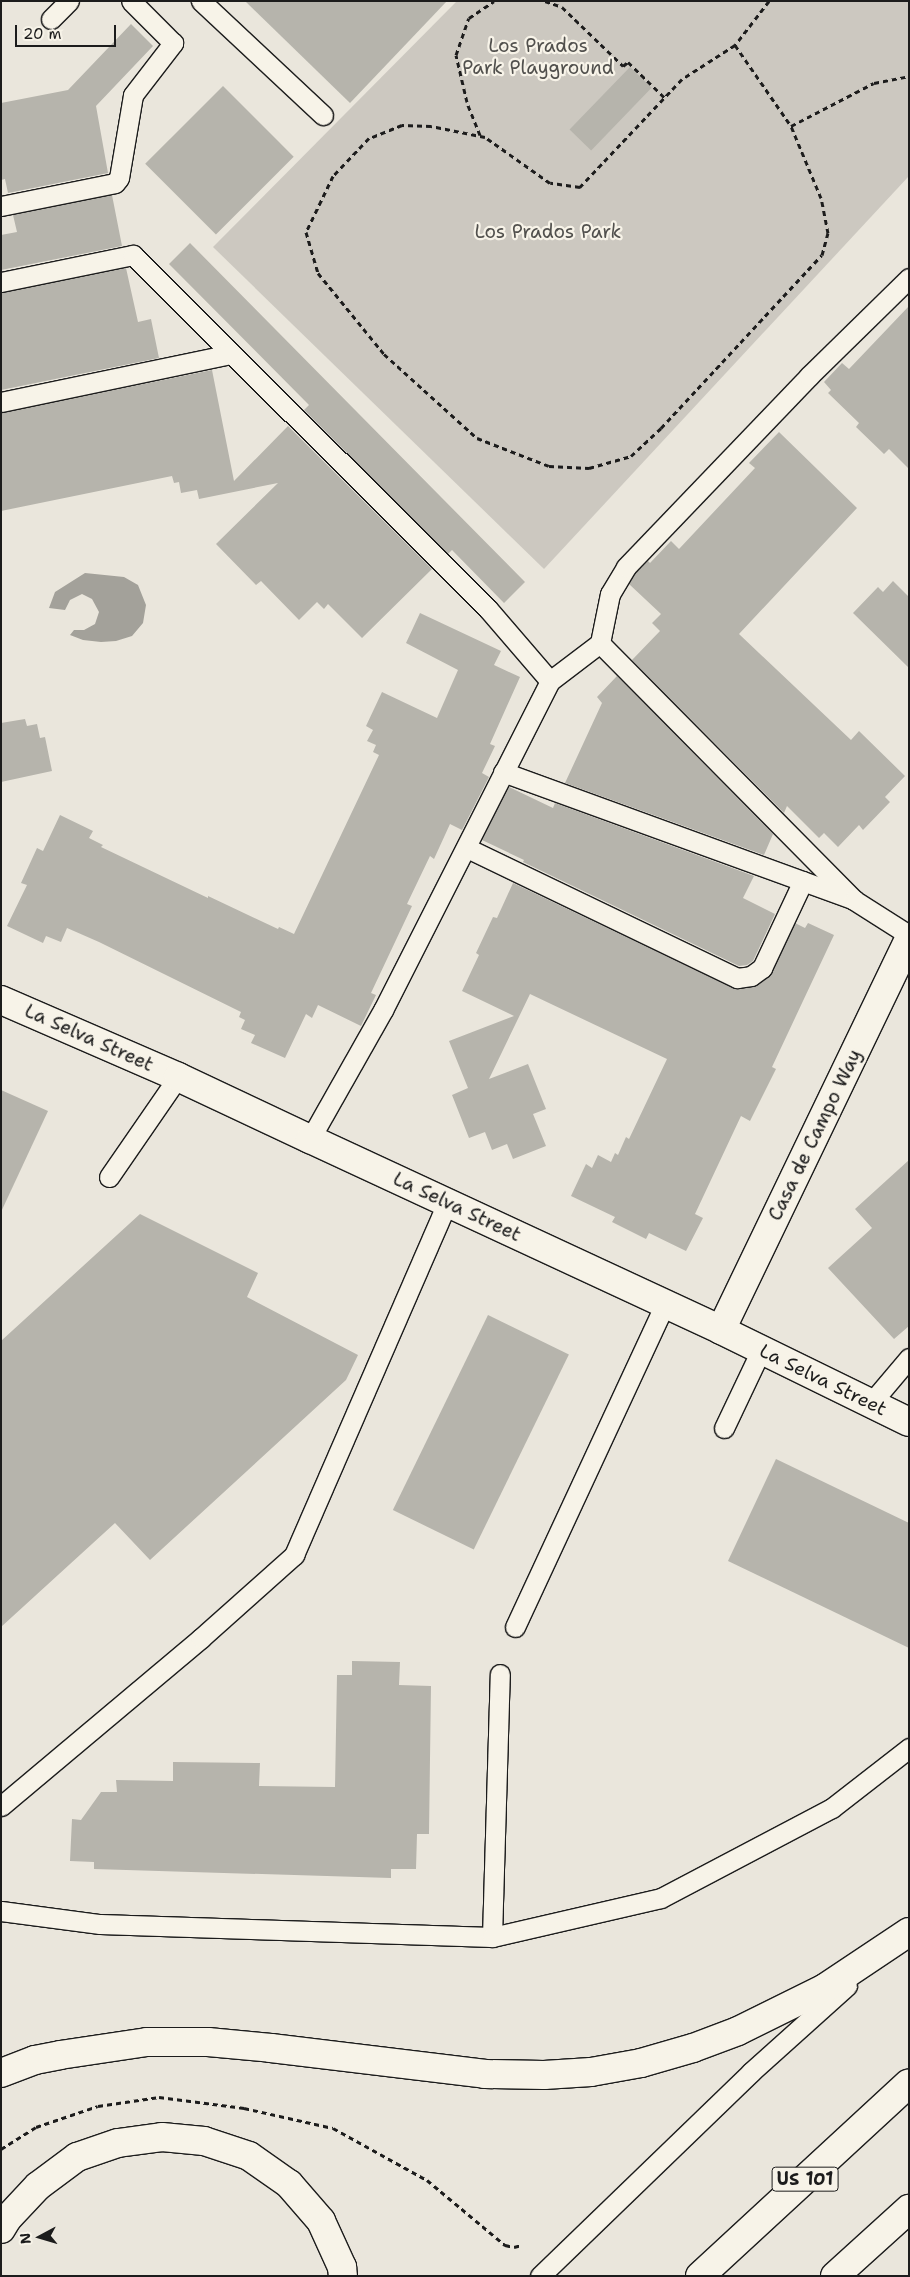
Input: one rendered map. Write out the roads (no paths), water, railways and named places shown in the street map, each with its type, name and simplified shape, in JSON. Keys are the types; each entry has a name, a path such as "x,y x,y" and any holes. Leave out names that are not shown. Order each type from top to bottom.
{"main road":[{"name":"Casa de Campo Way","path":"721,1330 909,939"},
{"name":"La Selva Street","path":"1,1000 178,1077 721,1330 909,1422"},
{"path":"1,2073 35,2060 147,2042 208,2042 262,2047 485,2074 544,2075 592,2072 641,2063 694,2048 738,2031 825,1988 909,1932"},
{"name":"US 101","path":"700,2276 909,2083"},
{"path":"1,2229 7,2219 38,2186 76,2157 118,2143 162,2137 204,2141 249,2156 289,2184 321,2221 342,2267 343,2276"},
{"path":"835,2276 909,2209"}],"lane":[{"path":"51,19 69,1"},
{"path":"1,206 115,184 119,178 133,95 173,43 131,1"},
{"path":"201,1 323,115"},
{"path":"1,282 133,255 488,609 550,681"},
{"path":"310,1139 383,1010 467,848 503,772 550,681 600,643 610,594 626,567 809,376 909,278"},
{"path":"1,402 231,354"},
{"path":"600,643 854,900"},
{"path":"503,772 854,900 909,935"},
{"path":"467,848 736,978 751,976 762,968 803,881"},
{"path":"109,1177 178,1077"},
{"path":"1,1806 201,1638 294,1555 447,1203"},
{"path":"515,1627 665,1304"},
{"path":"724,1428 761,1350"},
{"path":"871,1403 909,1358"},
{"path":"492,1937 500,1674"},
{"path":"1,1911 100,1924 492,1937 661,1898 832,1808 909,1748"},
{"path":"540,2276 758,2066 829,2000 909,1932"}],"park label":[{"name":"Los Prados Park Playground","path":"538,57"},
{"name":"Los Prados Park","path":"548,232"}]}
